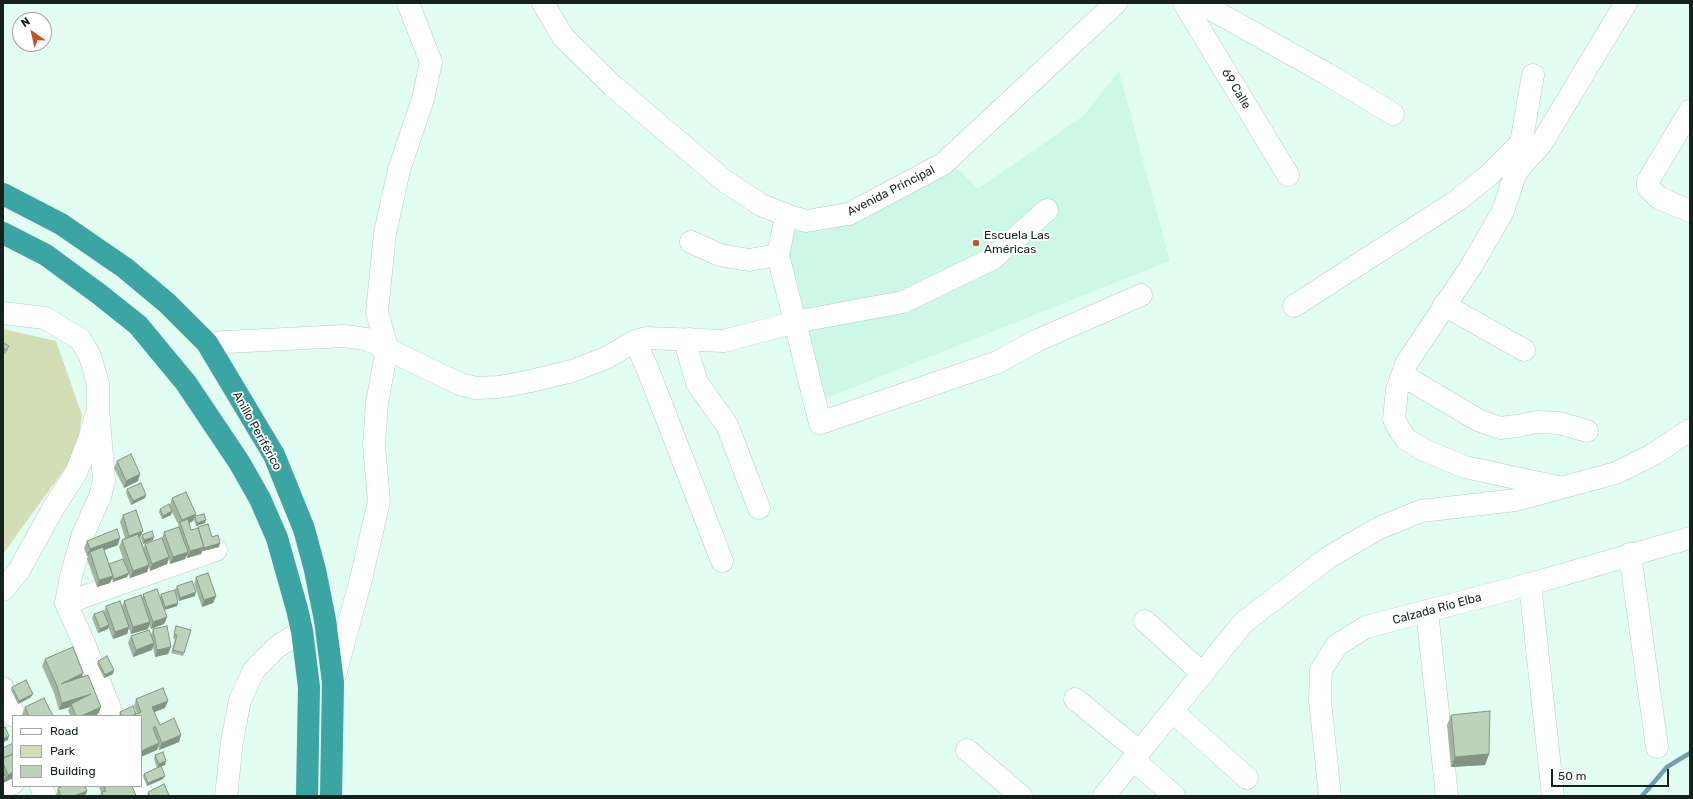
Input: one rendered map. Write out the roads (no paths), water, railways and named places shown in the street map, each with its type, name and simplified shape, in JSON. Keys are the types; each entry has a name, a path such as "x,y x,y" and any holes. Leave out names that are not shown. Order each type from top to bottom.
{"highway":[{"name":"Anillo Periférico","path":"3,194 61,224 125,268 168,303 206,343 274,455 304,529 325,620 332,682 331,796"},
{"path":"3,233 46,255 105,298 138,325 186,383 239,462 260,499 277,538 302,631 309,686 307,796"}],"street":[{"path":"332,682 361,579 379,501 374,445 378,403 387,348 377,312 385,233 399,170 424,99 431,62 408,3"},
{"name":"Avenida Principal","path":"543,3 563,37 613,86 726,182 761,205 806,221 849,214 943,164 1116,3"},
{"name":"69 Calle","path":"1184,3 1288,175"},
{"path":"1200,3 1327,74 1393,114"},
{"path":"1516,172 1541,144 1626,3"},
{"path":"1533,75 1516,172 1503,211 1472,266 1406,364 1397,390 1394,419 1406,439 1424,450 1465,467 1561,488"},
{"path":"1690,111 1648,181 1648,187 1659,198 1690,211"},
{"path":"1294,306 1455,202 1488,176 1521,143"},
{"path":"206,343 344,336 366,339 460,384 476,388 531,381 572,370 606,358 634,341 646,338 724,341 795,322 903,302 992,259 1047,210"},
{"path":"789,216 784,228 778,255 820,423 998,362 1036,341 1141,295"},
{"path":"691,242 720,255 749,260 778,255"},
{"path":"1444,306 1524,350"},
{"path":"3,312 45,318 80,339 90,356 98,384 98,408 104,480 100,497 83,534 71,576 66,603 113,715"},
{"path":"689,339 688,352 697,383 727,425 759,508"},
{"path":"634,341 648,370 722,561"},
{"path":"1402,375 1478,420 1500,428 1537,422 1559,423 1587,431"},
{"path":"3,590 18,572 54,507 76,473 89,440 98,408"},
{"path":"1104,796 1204,674 1243,623 1328,557 1379,528 1420,510 1516,500 1616,473 1654,454 1690,430"},
{"name":"Calzada Río Elba","path":"1330,796 1320,701 1321,670 1336,645 1366,627 1530,584 1630,554 1690,538"},
{"path":"66,603 216,550"},
{"path":"1630,554 1657,747"},
{"path":"1530,584 1552,796"},
{"path":"1427,611 1446,796"},
{"path":"1145,622 1204,674"},
{"path":"226,796 232,741 240,700 254,670 277,647 302,631"},
{"path":"3,688 14,715"},
{"path":"1074,699 1137,756 1174,796"},
{"path":"1173,712 1247,778"},
{"path":"967,750 1021,796"}],"waterway":[{"path":"1642,796 1667,767 1690,753"}],"place":[{"name":"Escuela Las Américas","path":"976,243"}]}
